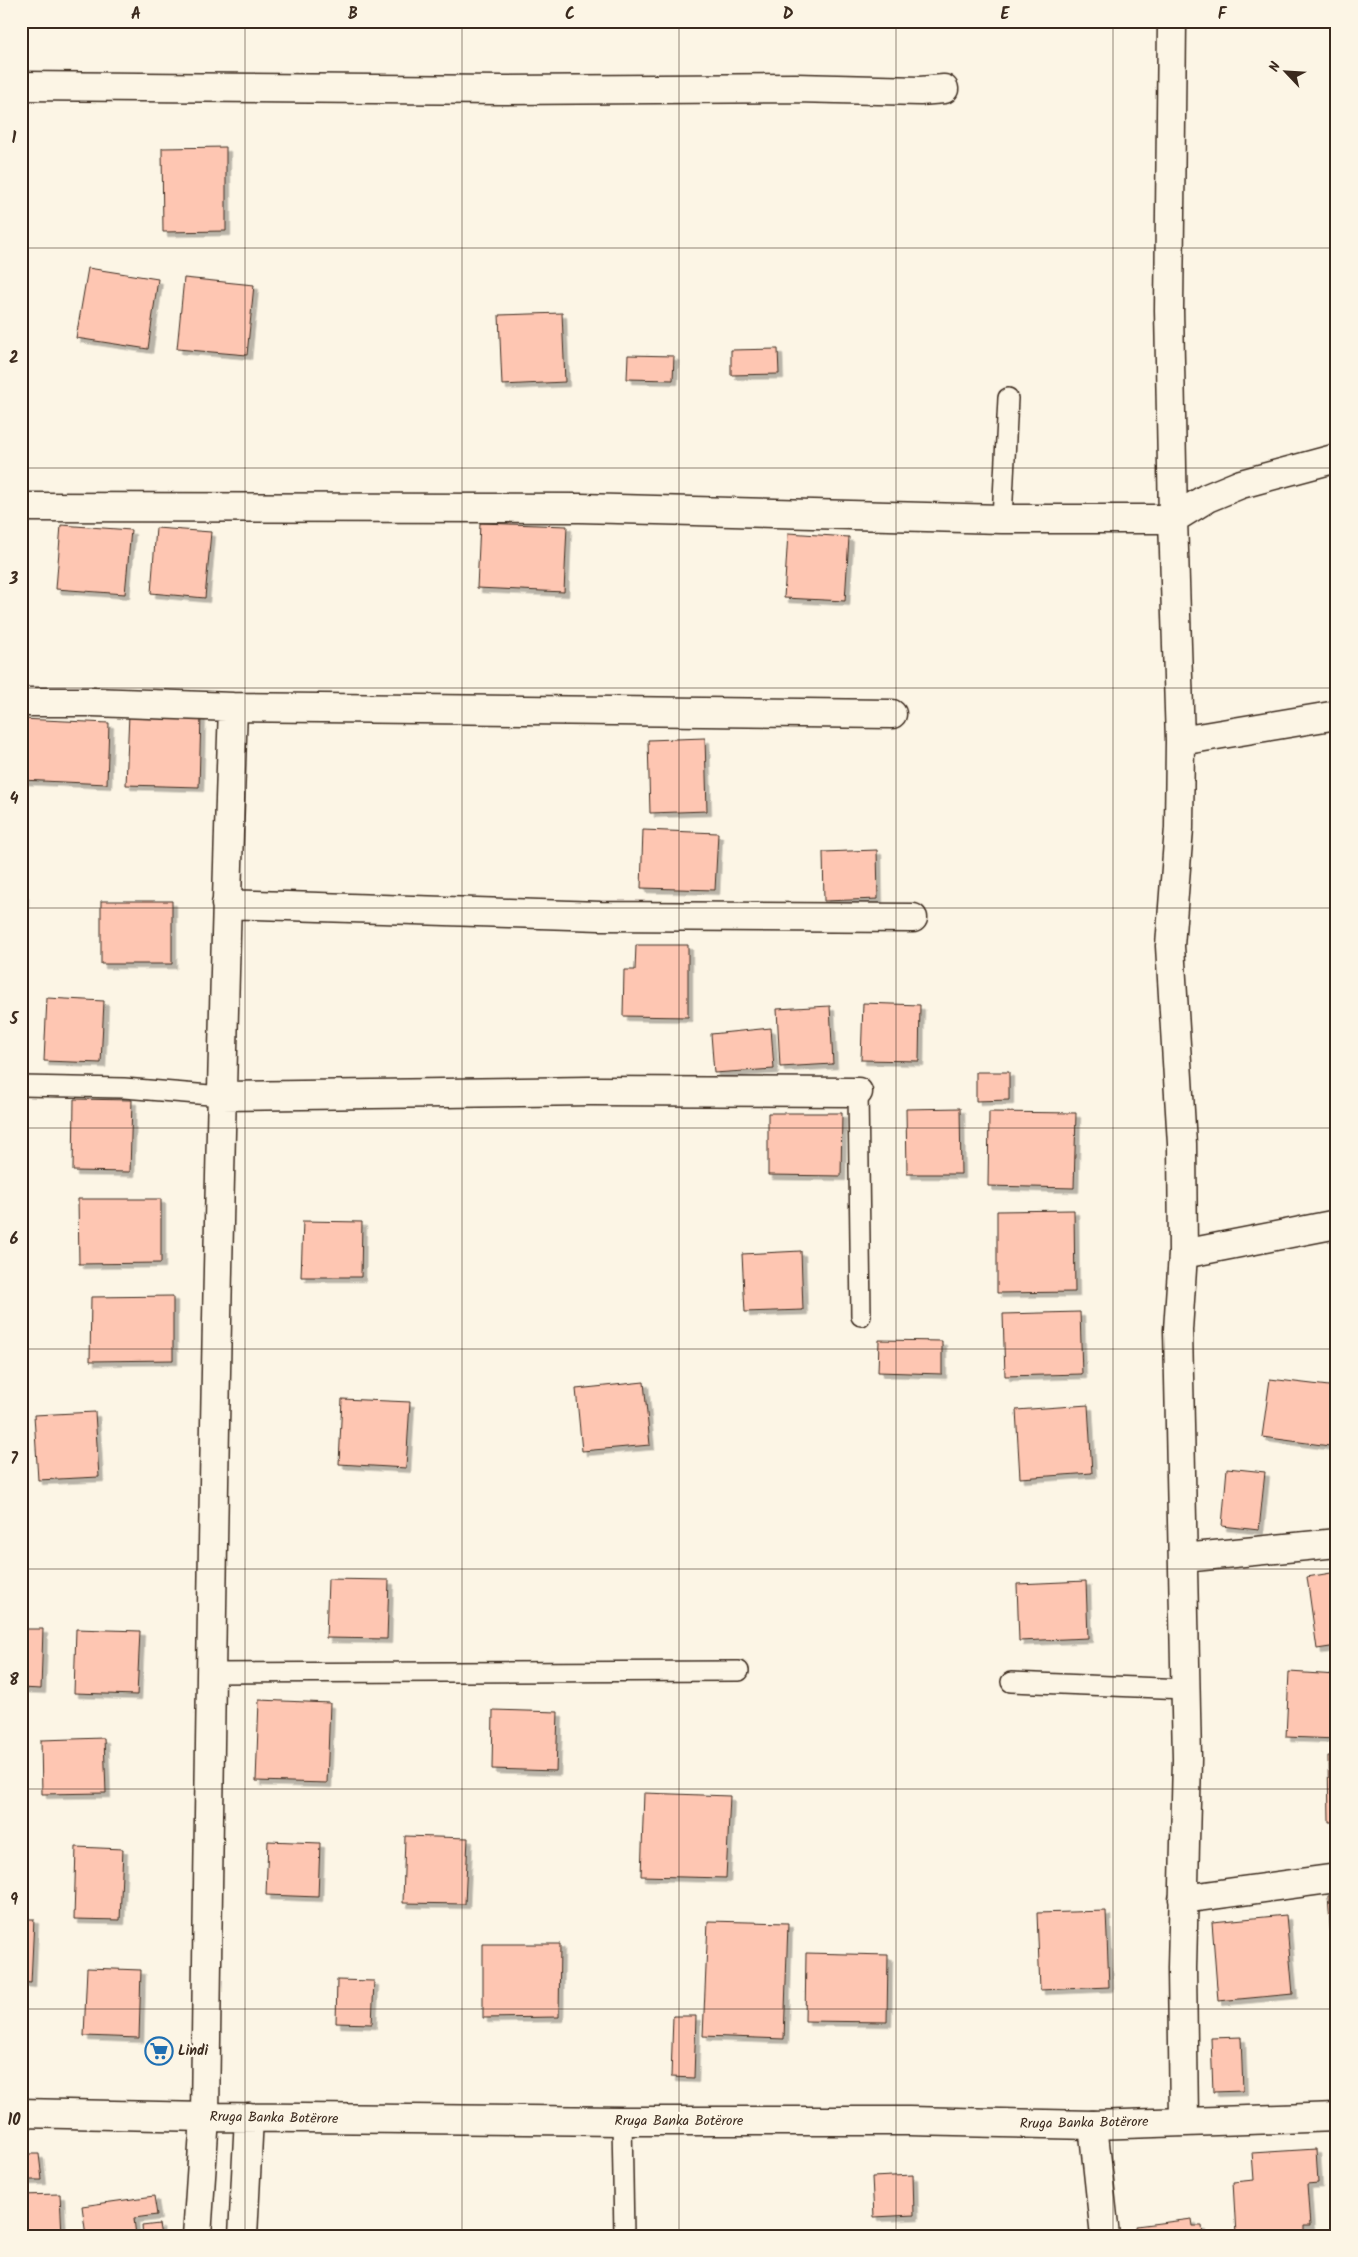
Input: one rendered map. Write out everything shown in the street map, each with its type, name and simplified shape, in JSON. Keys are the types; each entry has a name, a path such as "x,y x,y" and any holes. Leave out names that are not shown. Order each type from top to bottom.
{"street":[{"path":"1172,21 1170,310 1173,519 1180,741 1179,828 1170,946 1182,1144 1183,1254 1178,1330 1187,1759 1183,1899 1184,2120"},
{"path":"21,86 493,90 795,88 920,92 944,89"},
{"path":"21,507 580,508 1002,520 1173,519 1207,498 1241,484 1337,458"},
{"path":"21,702 93,702 232,707 892,714"},
{"path":"197,2236 205,2117 222,1096 232,707"},
{"path":"1180,741 1337,715"},
{"path":"226,904 600,916 913,918"},
{"path":"222,1096 590,1092 858,1092"},
{"path":"1183,1254 1337,1224"},
{"path":"1183,1558 1337,1543"},
{"path":"1183,1899 1337,1878"},
{"name":"Rruga Banka Botërore","path":"21,2112 205,2117 622,2121 910,2121 1093,2125 1184,2120 1337,2117"},
{"path":"242,2236 250,2117"},
{"path":"1093,2125 1105,2236"}],"lane":[{"path":"1002,520 1008,398"},
{"path":"21,1086 124,1088 222,1096"},
{"path":"858,1092 861,1316"},
{"path":"211,1673 739,1671"},
{"path":"1010,1682 1186,1689"},
{"path":"622,2121 624,2236"}],"building":[{"path":"226,147 226,231 163,232 162,148"},
{"path":"88,268 158,279 148,349 76,338"},
{"path":"184,278 254,285 247,355 177,349"},
{"path":"562,313 565,382 502,385 499,315"},
{"path":"778,349 779,374 731,375 731,350"},
{"path":"628,355 674,356 673,380 627,379"},
{"path":"480,523 567,526 564,592 477,588"},
{"path":"61,525 131,530 125,594 56,589"},
{"path":"156,528 211,532 205,598 151,593"},
{"path":"788,533 849,537 845,601 784,598"},
{"path":"129,714 201,716 199,787 126,785"},
{"path":"21,719 109,723 107,784 21,780"},
{"path":"705,738 707,811 650,813 648,740"},
{"path":"643,830 718,833 715,890 641,888"},
{"path":"877,850 878,899 824,901 823,852"},
{"path":"21,894 24,894 22,952 21,952"},
{"path":"101,901 172,901 172,964 101,964"},
{"path":"636,945 688,945 688,1017 623,1016 624,970 635,970"},
{"path":"47,998 104,1001 101,1063 44,1061"},
{"path":"863,1003 920,1005 919,1061 861,1060"},
{"path":"830,1006 833,1064 780,1067 777,1009"},
{"path":"771,1028 774,1069 714,1073 711,1034"},
{"path":"976,1072 1009,1072 1009,1100 976,1101"},
{"path":"74,1099 132,1100 130,1172 73,1171"},
{"path":"960,1108 961,1174 907,1174 906,1109"},
{"path":"989,1112 1076,1113 1074,1188 988,1186"},
{"path":"768,1113 842,1113 841,1176 768,1175"},
{"path":"78,1199 161,1199 161,1263 79,1264"},
{"path":"1074,1210 1075,1292 997,1293 997,1211"},
{"path":"303,1221 362,1222 361,1277 301,1277"},
{"path":"801,1251 803,1310 745,1312 742,1254"},
{"path":"173,1296 173,1360 90,1361 91,1297"},
{"path":"1080,1312 1082,1374 1005,1376 1003,1314"},
{"path":"879,1340 942,1341 942,1374 878,1372"},
{"path":"1270,1379 1337,1387 1337,1447 1262,1437"},
{"path":"644,1382 650,1445 582,1451 576,1389"},
{"path":"342,1399 410,1402 406,1468 339,1464"},
{"path":"1088,1405 1092,1473 1020,1478 1016,1410"},
{"path":"95,1412 99,1477 38,1480 34,1415"},
{"path":"1227,1468 1265,1472 1259,1530 1222,1526"},
{"path":"1337,1572 1337,1646 1317,1649 1307,1577"},
{"path":"328,1579 389,1580 387,1639 326,1638"},
{"path":"1086,1581 1088,1638 1019,1641 1017,1584"},
{"path":"21,1629 43,1629 41,1689 21,1688"},
{"path":"76,1629 140,1631 137,1695 74,1693"},
{"path":"1289,1672 1337,1675 1337,1739 1286,1737"},
{"path":"259,1700 330,1703 327,1783 256,1781"},
{"path":"493,1710 558,1712 556,1771 492,1769"},
{"path":"104,1738 106,1793 42,1794 41,1740"},
{"path":"1328,1756 1337,1756 1337,1822 1329,1822"},
{"path":"644,1793 730,1796 726,1878 641,1876"},
{"path":"405,1836 468,1838 465,1904 403,1903"},
{"path":"268,1841 320,1843 318,1897 266,1895"},
{"path":"76,1847 123,1849 120,1920 74,1919"},
{"path":"1337,1895 1337,1968 1333,1969 1328,1896"},
{"path":"1106,1911 1109,1987 1040,1990 1037,1913"},
{"path":"1286,1915 1293,1994 1218,2001 1212,1922"},
{"path":"21,1919 34,1919 31,1983 21,1982"},
{"path":"708,1921 788,1923 784,2039 703,2036"},
{"path":"483,1944 560,1944 559,2017 483,2018"},
{"path":"806,1953 888,1955 887,2022 805,2021"},
{"path":"87,1968 141,1970 139,2038 84,2036"},
{"path":"337,1980 374,1981 372,2024 336,2023"},
{"path":"673,2016 696,2016 694,2078 671,2077"},
{"path":"1241,2037 1243,2091 1213,2092 1211,2038"},
{"path":"1316,2149 1318,2183 1307,2184 1310,2226 1304,2226 1304,2236 1236,2235 1233,2182 1254,2180 1252,2153"},
{"path":"21,2154 39,2154 42,2180 21,2180"},
{"path":"913,2175 914,2215 874,2217 872,2177"},
{"path":"60,2194 62,2236 21,2236 21,2195"},
{"path":"154,2196 157,2215 134,2218 136,2236 86,2236 82,2206"},
{"path":"1192,2219 1193,2226 1202,2226 1203,2236 1137,2236 1136,2226"},
{"path":"159,2224 161,2236 143,2236 142,2226"}],"place":[{"name":"Lindi","path":"159,2051"}]}
